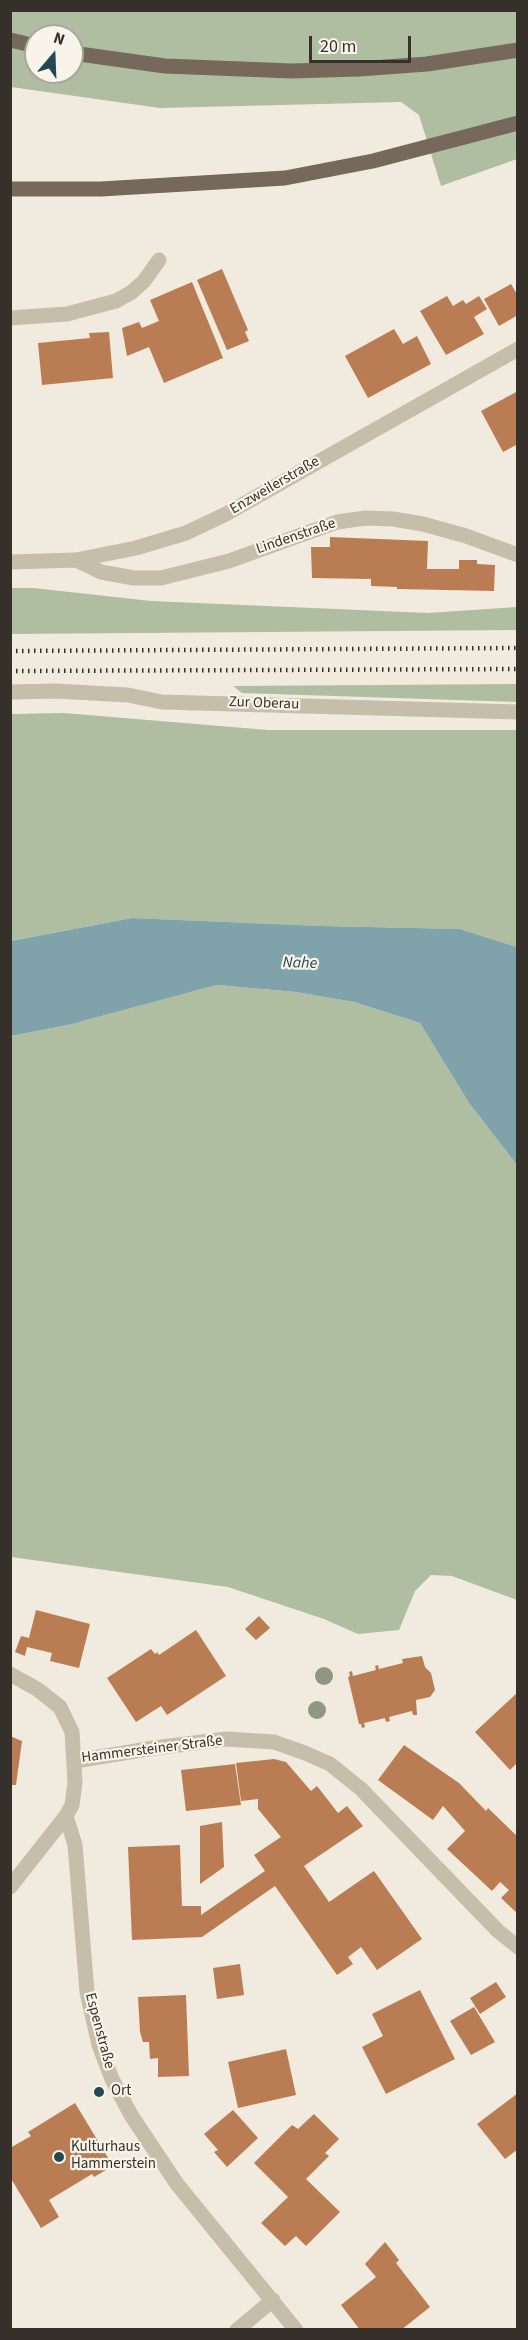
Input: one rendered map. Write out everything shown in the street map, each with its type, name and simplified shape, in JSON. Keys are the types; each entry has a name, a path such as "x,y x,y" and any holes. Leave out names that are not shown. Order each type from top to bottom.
{"main road":[{"path":"84,55 165,66 292,71 427,64 518,50"},
{"path":"10,189 101,189 285,177 373,161 518,123"}],"street":[{"path":"10,318 67,314 116,301 132,292 144,281 159,260"},
{"name":"Enzweilerstraße","path":"10,562 76,560 136,548 186,533 226,514 518,349"},
{"name":"Lindenstraße","path":"76,560 101,572 134,578 161,578 229,561 337,522 366,518 393,519 423,524 466,536 518,555"},
{"name":"Zur Oberau","path":"10,692 56,691 128,695 162,702 518,712"},
{"name":"Hammersteiner Straße","path":"10,1674 37,1689 60,1707 72,1732 75,1761 226,1739 274,1742 330,1764 361,1789 498,1931 518,1947"},
{"path":"10,1887 66,1816 72,1805 75,1761"},
{"name":"Espenstraße","path":"66,1816 75,1845 87,1992 99,2045 112,2079 131,2115 177,2184 296,2330"},
{"path":"237,2330 273,2300"}],"green space":[{"path":"11,11 517,11 517,159 441,186 419,115 401,102 160,108 11,87"},
{"path":"10,588 33,588 151,601 428,613 517,607 517,630 11,634"},
{"path":"517,684 517,702 242,693 233,686"},
{"path":"64,713 268,730 517,730 517,947 460,929 132,918 11,941 11,714"},
{"path":"217,985 296,992 354,1002 420,1023 469,1103 517,1165 517,1600 452,1576 431,1575 415,1591 399,1630 358,1634 324,1619 228,1587 11,1557 11,1036 68,1025"}],"water":[{"name":"Nahe","path":"132,918 460,929 517,947 517,1165 469,1103 420,1023 354,1002 296,992 217,985 68,1025 11,1036 11,941"}],"building":[{"path":"222,269 248,330 245,332 249,341 227,350 197,280"},
{"path":"192,282 223,358 164,383 149,347 127,356 122,328 139,322 142,328 159,321 150,300"},
{"path":"511,284 518,296 518,315 499,326 484,299"},
{"path":"447,296 453,306 463,300 466,304 479,296 487,309 474,317 484,334 446,355 420,311"},
{"path":"394,329 403,344 417,336 431,364 368,398 345,356"},
{"path":"109,332 113,378 42,385 38,343 90,338 89,333"},
{"path":"518,391 518,444 503,452 481,411"},
{"path":"330,537 428,541 427,569 459,569 459,560 477,560 477,564 495,565 494,591 397,589 397,587 371,586 371,579 312,578 311,547 330,547"},
{"path":"36,1610 90,1624 79,1668 50,1661 52,1653 27,1647 25,1656 15,1652 21,1636 29,1638"},
{"path":"259,1616 270,1628 256,1640 245,1629"},
{"path":"196,1630 226,1676 167,1715 161,1706 136,1722 107,1678 151,1649 159,1655"},
{"path":"422,1656 425,1667 431,1673 435,1690 430,1697 416,1700 417,1715 413,1715 412,1711 389,1717 390,1721 386,1722 385,1718 364,1723 365,1727 362,1728 359,1724 348,1677 349,1672 352,1671 353,1676 376,1670 375,1666 378,1665 379,1669 403,1663 402,1659"},
{"path":"518,1692 518,1762 510,1770 475,1732"},
{"path":"10,1736 22,1741 16,1785 10,1785"},
{"path":"404,1745 459,1783 486,1811 488,1808 518,1837 518,1914 501,1898 509,1890 500,1882 492,1891 447,1849 465,1831 443,1806 433,1820 378,1780"},
{"path":"274,1759 286,1762 311,1791 317,1786 338,1813 347,1806 363,1826 304,1866 329,1902 374,1871 422,1939 377,1970 361,1947 348,1957 353,1964 337,1975 275,1886 202,1937 132,1940 128,1847 180,1845 182,1906 201,1906 201,1915 265,1871 254,1855 281,1837 258,1809 258,1799 241,1801 236,1763"},
{"path":"235,1764 241,1805 186,1811 181,1770"},
{"path":"222,1822 224,1867 200,1884 200,1826"},
{"path":"240,1964 244,1995 217,1999 213,1968"},
{"path":"496,1982 506,1997 480,2014 470,1998"},
{"path":"420,1990 455,2059 386,2094 362,2047 383,2036 372,2014"},
{"path":"186,1995 189,2076 158,2077 158,2058 150,2059 149,2042 143,2042 140,2032 138,1997"},
{"path":"474,2007 495,2042 471,2055 450,2021"},
{"path":"286,2049 296,2095 238,2108 228,2062"},
{"path":"518,2093 518,2149 505,2159 477,2124"},
{"name":"Kulturhaus Hammerstein","path":"75,2103 113,2166 94,2177 92,2174 49,2200 59,2217 41,2228 10,2177 10,2148 31,2136 28,2132"},
{"path":"233,2110 258,2138 227,2167 214,2152 218,2150 204,2134"},
{"path":"314,2114 339,2139 325,2153 329,2156 306,2179 340,2212 306,2246 296,2236 285,2246 261,2223 288,2197 254,2163 292,2125 298,2129"},
{"path":"385,2242 399,2260 396,2263 430,2307 401,2330 360,2330 341,2305 376,2277 365,2264"}],"railway":[{"path":"10,651 518,648"},
{"path":"10,671 518,669"}],"place":[{"name":"Ort","path":"99,2092"},
{"name":"Kulturhaus Hammerstein","path":"59,2157"}]}
